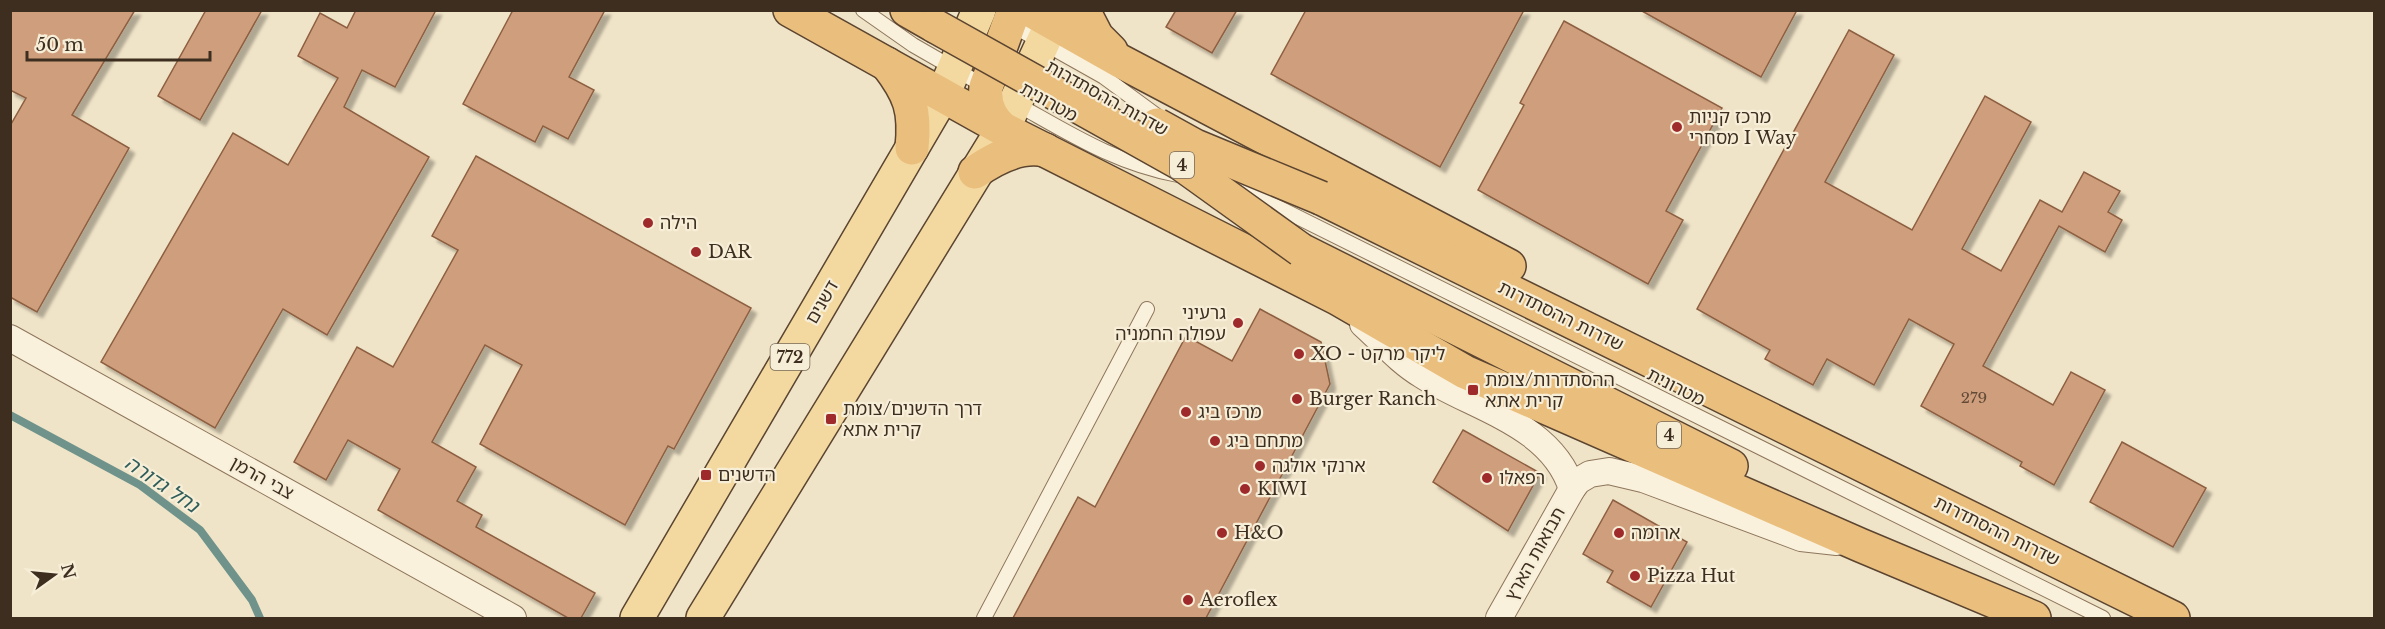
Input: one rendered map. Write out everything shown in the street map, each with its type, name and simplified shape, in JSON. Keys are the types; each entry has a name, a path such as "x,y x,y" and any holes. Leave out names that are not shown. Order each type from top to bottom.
{"highway":[{"path":"790,10 886,63 948,82 1001,102 1046,150 1332,296 1465,372 1860,545 2035,618"},
{"name":"שדרות ההסתדרות","path":"907,10 1180,163 1301,250 2035,618"},
{"name":"שדרות ההסתדרות","path":"951,10 1195,146 1321,198 2174,618"},
{"path":"1083,10 1097,37 1120,61"},
{"path":"1001,102 1023,20 1120,61 1768,403 1794,431"},
{"path":"886,63 901,82 913,112 912,148"},
{"path":"975,172 999,158 1019,151 1030,148 1046,150"}],"main road":[{"name":"דשנים","path":"638,618 912,148 948,82 979,10"},
{"path":"703,618 975,172 1001,102"}],"street":[{"path":"1332,296 1421,375 1535,437 1558,459 1572,489 1578,481 1590,474 1609,471 1643,479 1801,537 1860,545"},
{"name":"צבי הרמן","path":"10,338 513,618"},
{"name":"תבואות הארץ","path":"1499,618 1572,489"}],"lane":[{"name":"מטרונית","path":"863,10 948,82 1001,102 1134,165 1226,177"},
{"name":"מטרונית","path":"1023,20 1157,115 1226,177 2103,618"},
{"path":"984,618 1147,309"}],"building":[{"path":"10,10 135,10 72,115 129,148 37,312 10,297 10,126 26,98 10,90"},
{"path":"206,10 262,10 200,120 158,96"},
{"path":"356,10 436,10 395,87 362,70 344,107 429,157 327,335 283,309 215,428 101,362 233,133 288,165 338,78 298,56 320,13 347,28"},
{"path":"513,10 605,10 569,77 594,90 568,139 543,126 535,142 463,104"},
{"path":"1176,10 1237,10 1212,53 1166,27"},
{"path":"1306,10 1524,10 1440,167 1271,74"},
{"path":"1640,10 1797,10 1761,77"},
{"path":"1564,21 1722,108 1666,211 1683,220 1648,284 1478,190 1524,105 1520,103"},
{"path":"1849,30 1894,55 1825,182 1912,230 1985,96 2031,122 1962,249 2001,271 2040,200 2062,212 2084,172 2120,191 2108,212 2122,220 2105,252 2059,226 1983,366 2053,405 2071,372 2105,390 2054,485 2020,466 2022,462 1921,406 1954,344 1909,319 1874,385 1827,359 1813,385 1765,359 1770,350 1697,309"},
{"path":"476,156 751,308 674,449 668,446 625,525 480,444 522,365 485,345 432,442 476,467 457,501 482,515 476,527 595,593 581,618 568,618 378,510 400,469 348,440 326,480 294,462 357,347 393,367 458,250 432,236"},
{"name":"מתחם ביג","path":"1260,309 1321,342 1330,384 1206,618 1013,618 1078,497 1095,507 1186,336 1232,361"},
{"name":"רפאלו","path":"1463,430 1540,473 1508,531 1433,482"},
{"path":"2122,442 2206,488 2173,547 2090,502"},
{"path":"1613,500 1687,542 1651,607 1607,582 1613,571 1583,554"}],"waterway":[{"name":"נחל גדורה","path":"10,415 140,485 200,530 252,600 260,618"}],"place":[{"name":"מרכז קניות מסחרי I Way","path":"1677,127"},
{"name":"הילה","path":"648,223"},
{"name":"DAR","path":"696,252"},
{"name":"גרעיני עפולה החמניה","path":"1238,323"},
{"name":"XO - ליקר מרקט","path":"1299,354"},
{"name":"ההסתדרות/צומת קרית אתא","path":"1473,390"},
{"name":"Burger Ranch","path":"1297,399"},
{"name":"מרכז ביג","path":"1186,412"},
{"name":"דרך הדשנים/צומת קרית אתא","path":"831,419"},
{"name":"מתחם ביג","path":"1215,441"},
{"name":"ארנקי אולגה","path":"1260,466"},
{"name":"הדשנים","path":"706,475"},
{"name":"רפאלו","path":"1487,478"},
{"name":"KIWI","path":"1245,489"},
{"name":"H&O","path":"1222,533"},
{"name":"ארומה","path":"1619,533"},
{"name":"Pizza Hut","path":"1635,576"},
{"name":"Aeroflex","path":"1188,600"}]}
